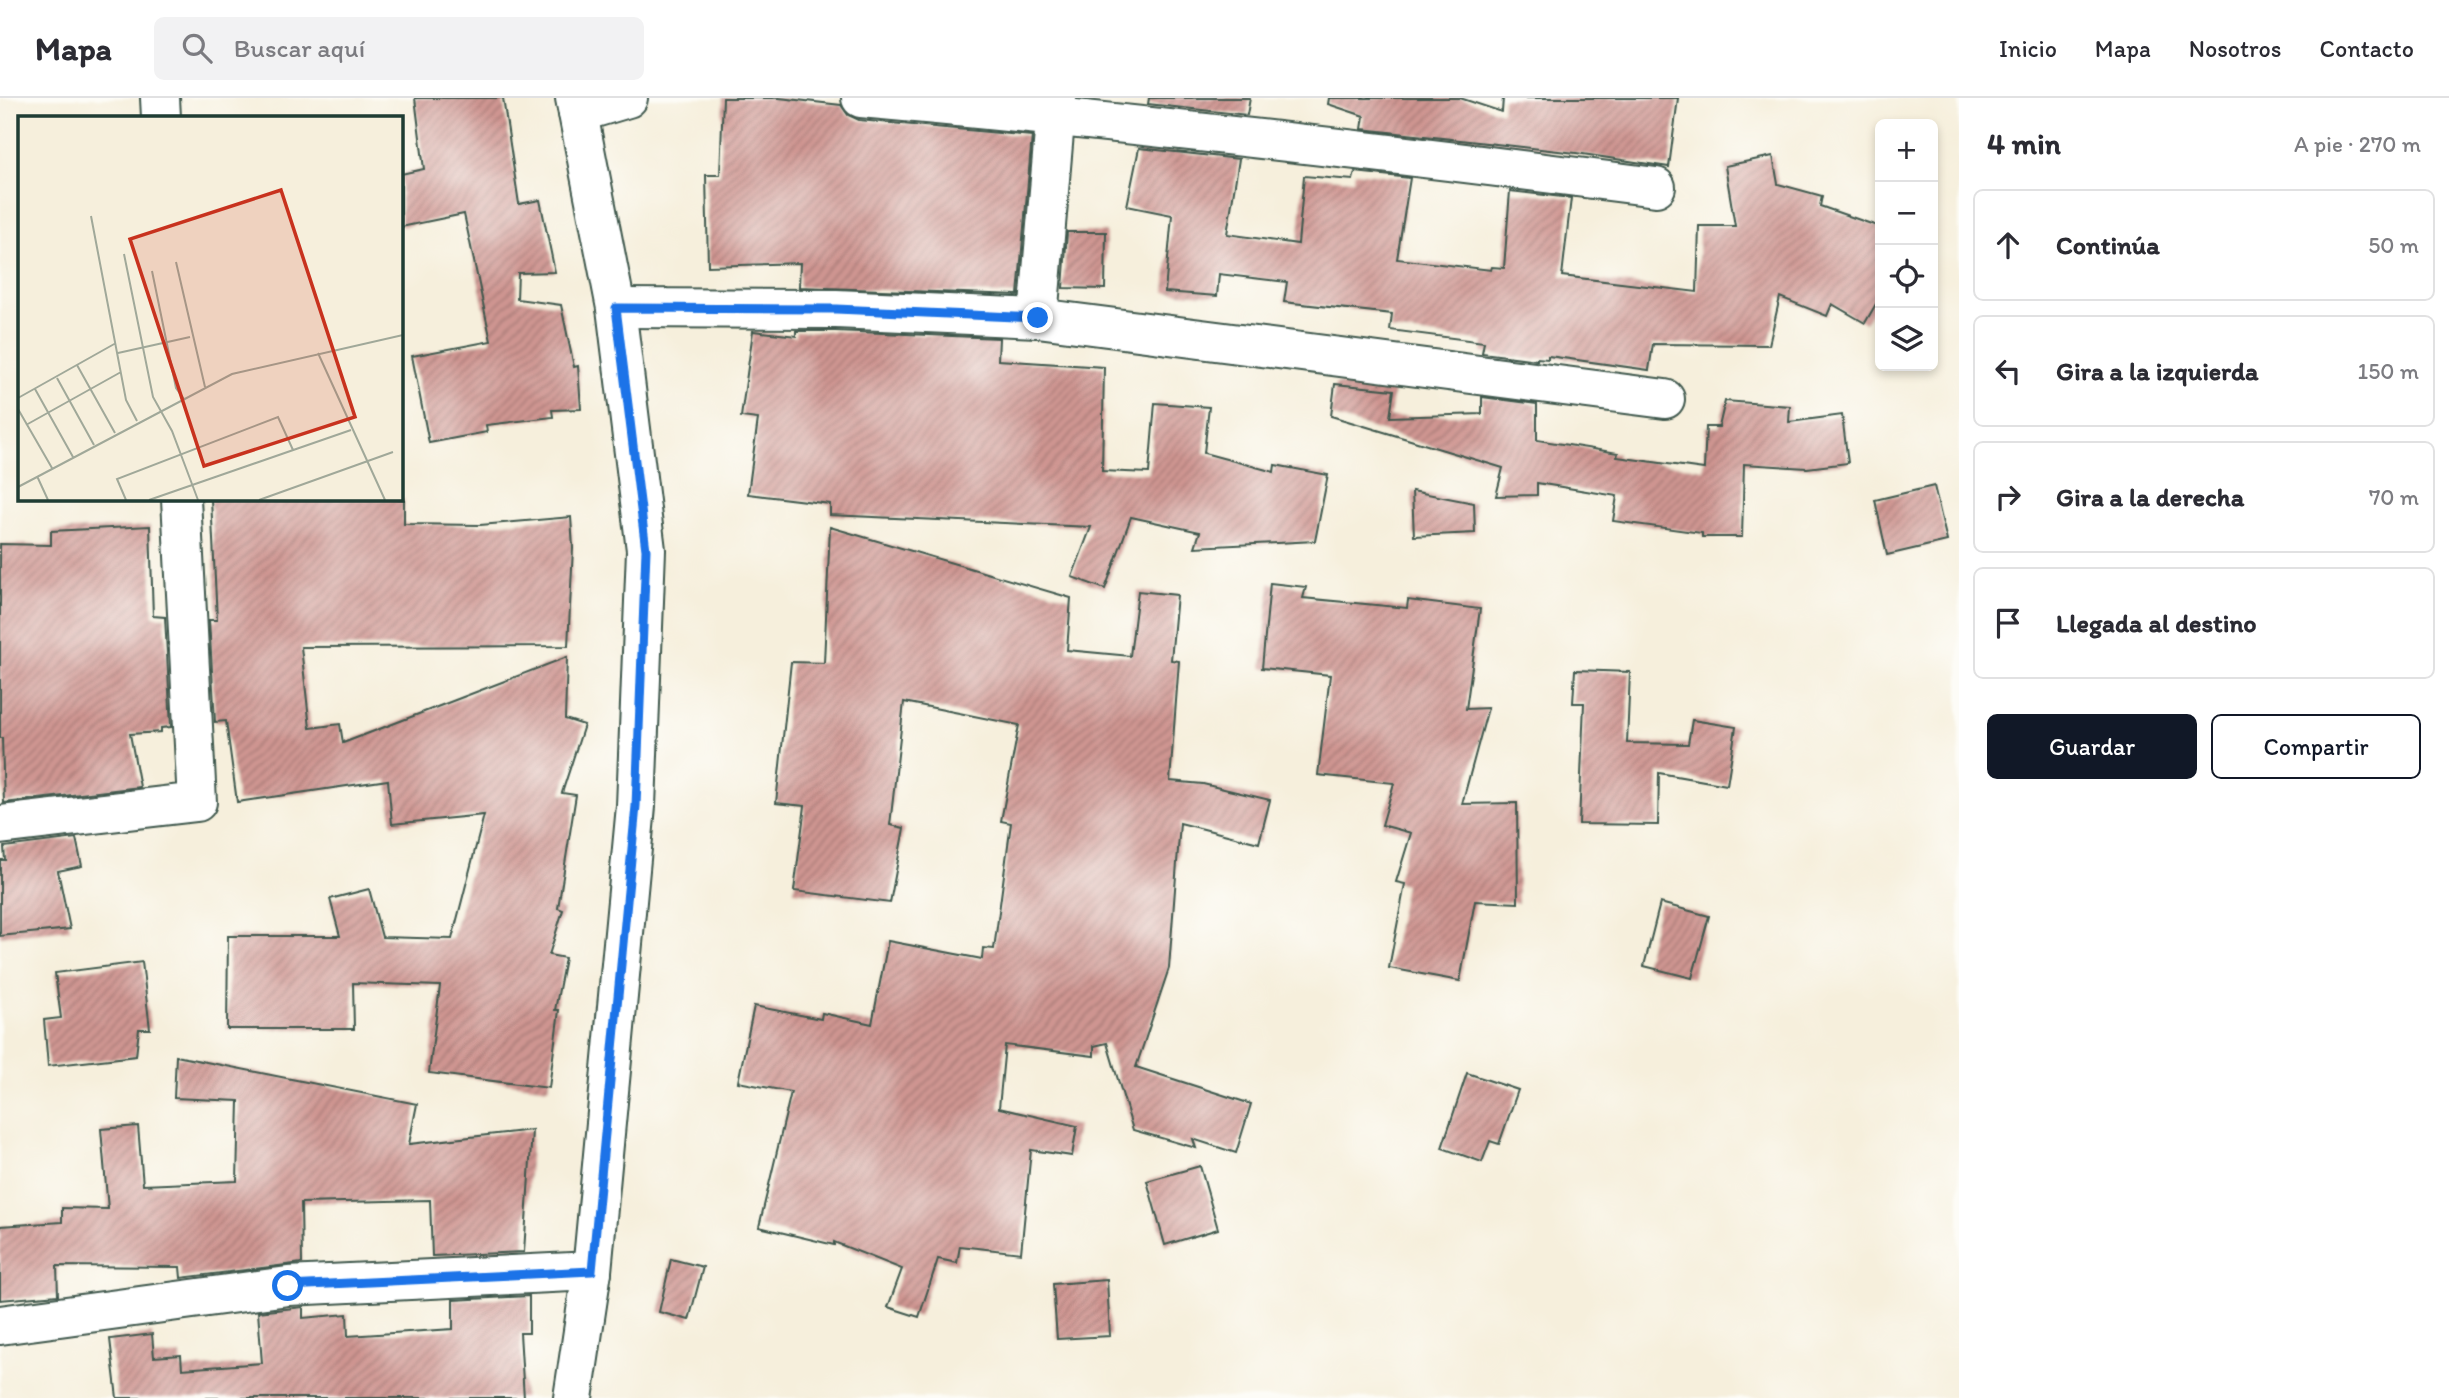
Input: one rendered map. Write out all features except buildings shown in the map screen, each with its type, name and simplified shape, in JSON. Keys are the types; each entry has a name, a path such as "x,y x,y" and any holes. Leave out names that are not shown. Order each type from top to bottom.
{"street":[{"path":"160,98 161,116"},
{"path":"573,1398 592,1271 636,806 646,550 616,308 577,105 628,98"},
{"path":"861,98 1056,107 1656,187"},
{"path":"1038,318 1056,107"},
{"path":"616,308 836,309 1038,318 1665,399"},
{"path":"0,825 197,802 181,500"},
{"path":"0,1325 288,1286 592,1271"}],"route":[{"path":"288,1286 592,1271 636,806 646,550 616,308 836,309 1038,318"}]}
